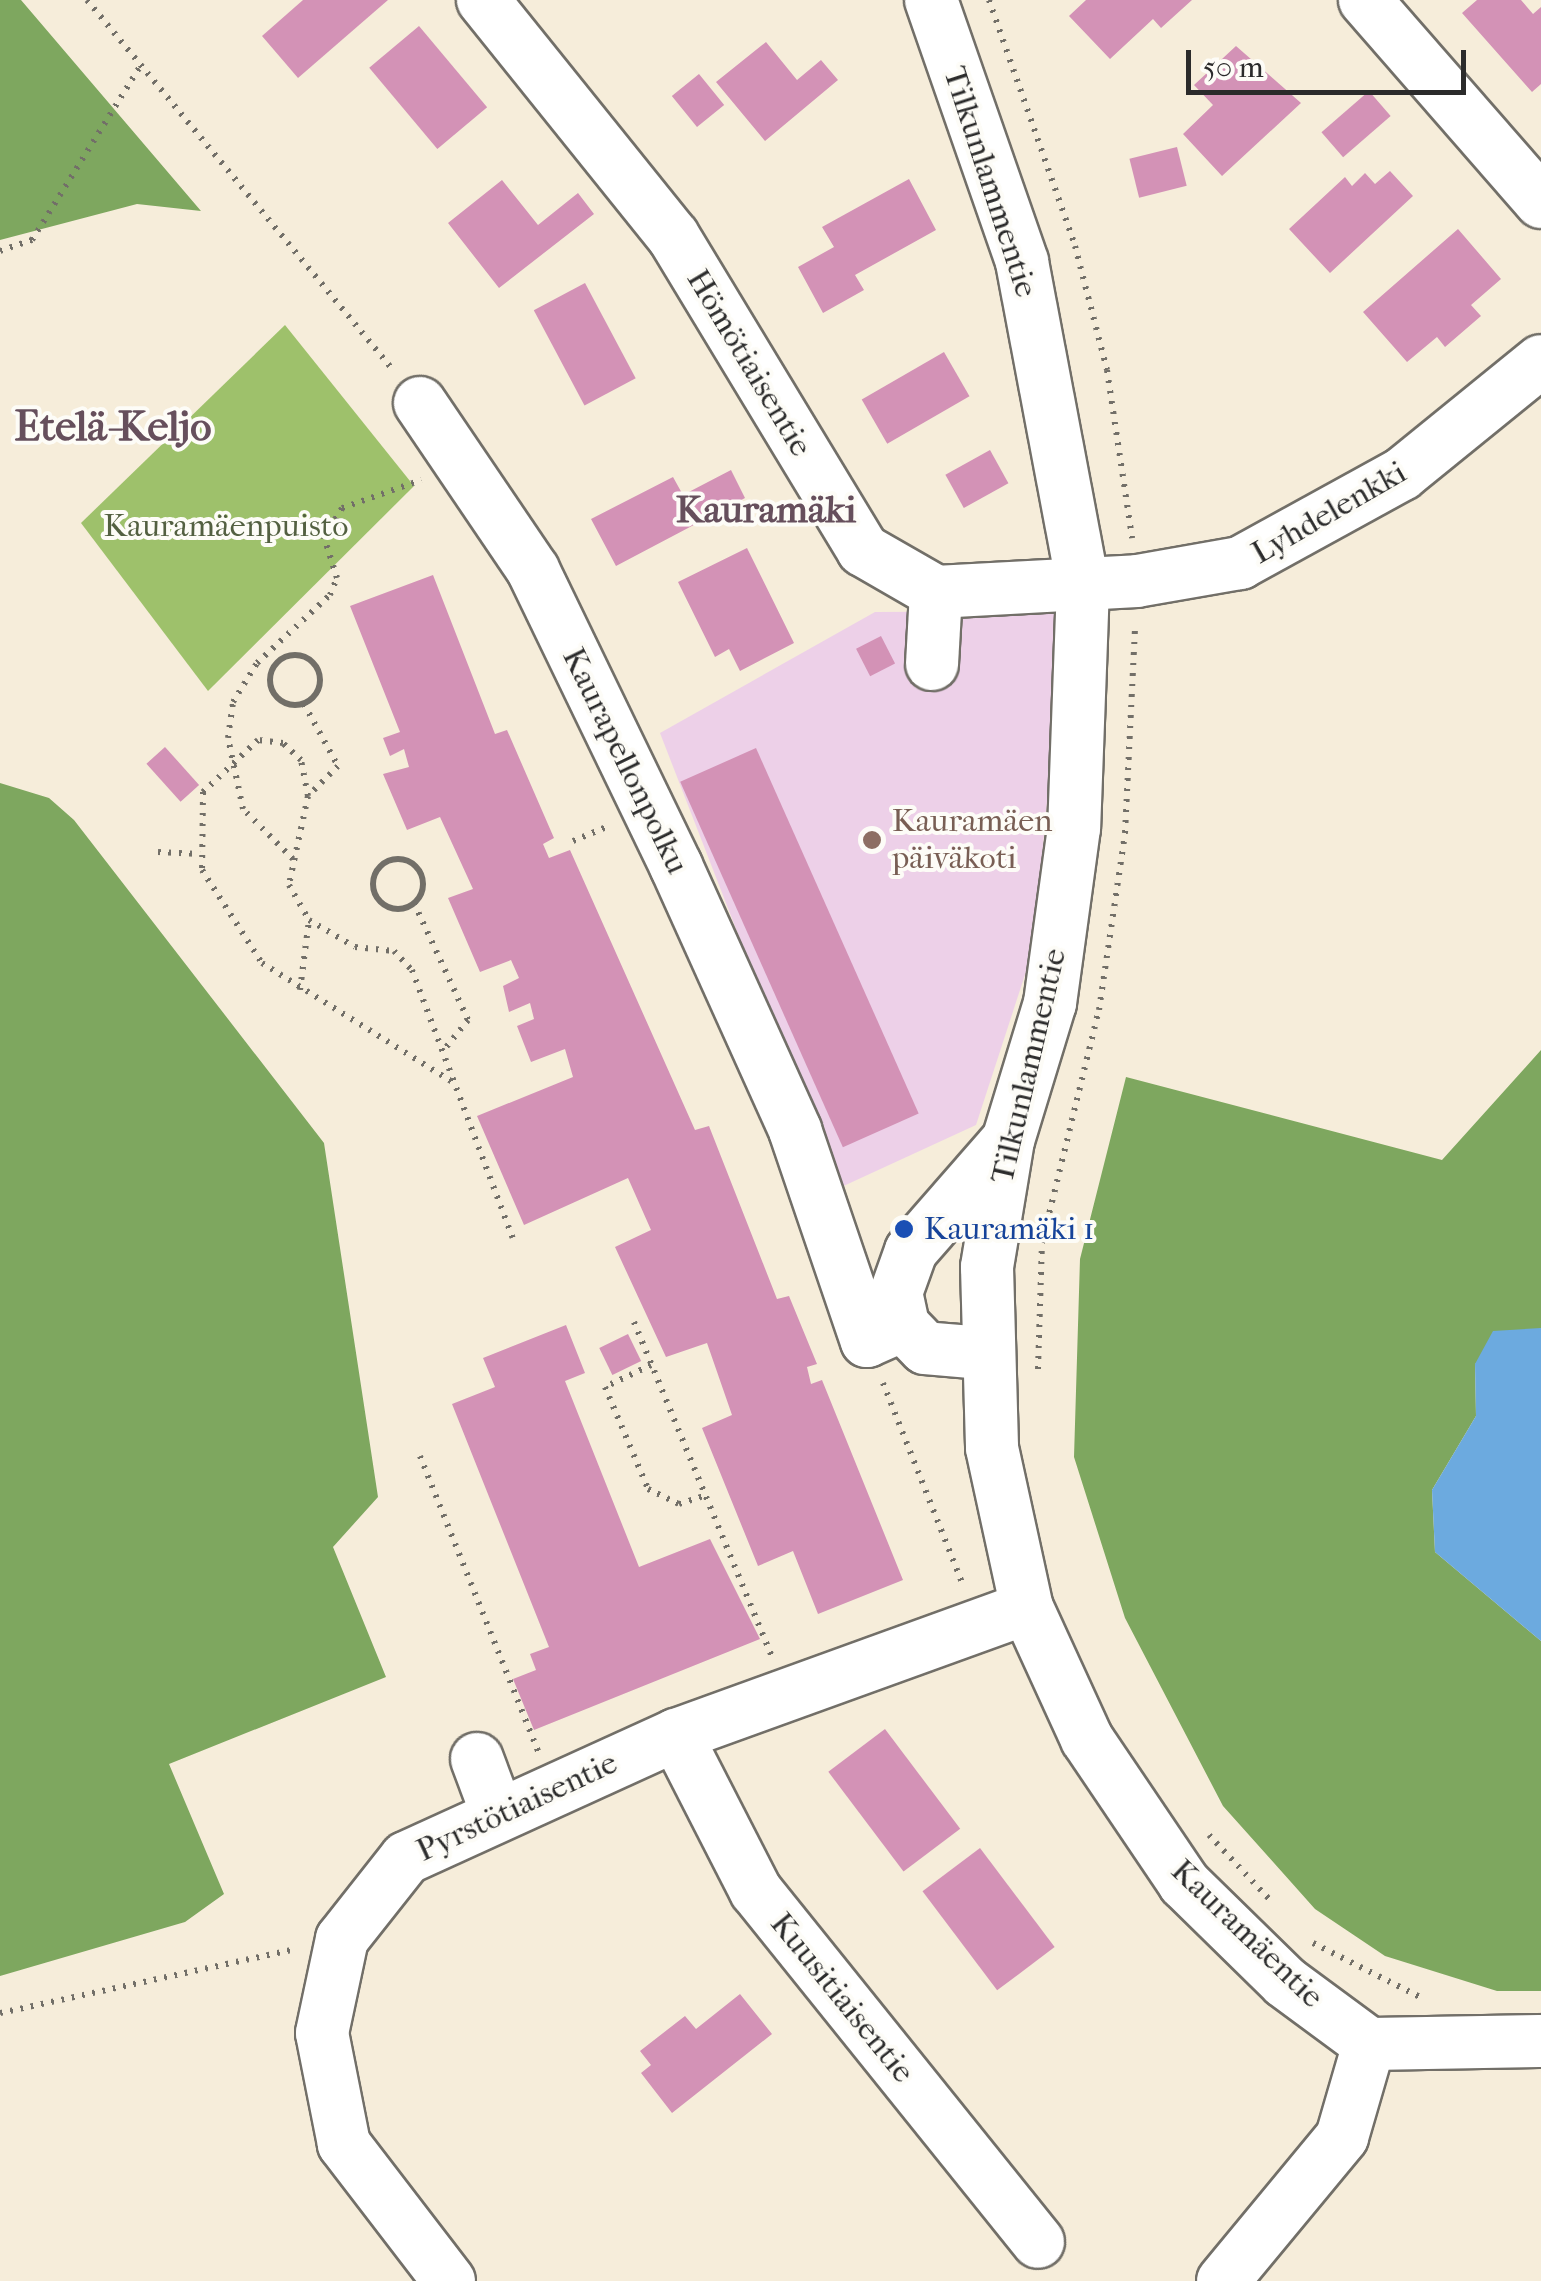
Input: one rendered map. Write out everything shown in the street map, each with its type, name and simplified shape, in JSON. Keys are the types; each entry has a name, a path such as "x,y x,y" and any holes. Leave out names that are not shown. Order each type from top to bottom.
{"street":[{"name":"Hömötiaisentie","path":"483,0 673,236 862,550 936,592"},
{"name":"Tilkunlammentie","path":"931,0 1022,262 1082,586 1071,848 1050,1003 1008,1140 983,1353 992,1448 1027,1608"},
{"path":"1365,0 1541,202"},
{"name":"Lyhdelenkki","path":"1082,586 1240,564 1402,474 1541,361"},
{"name":"Kaurapellonpolku","path":"420,403 533,570 676,866 884,1333"},
{"path":"932,664 936,592 1082,586"},
{"path":"983,1353 925,1348 884,1333 911,1251 1008,1140"},
{"name":"Pyrstötiaisentie","path":"449,2281 344,2144 322,2033 342,1940 406,1858 496,1810 676,1735 1027,1608"},
{"name":"Kauramäentie","path":"1027,1608 1087,1739 1184,1883 1286,1982 1369,2044"},
{"name":"Kuusitiaisentie","path":"676,1735 756,1892 1038,2242"},
{"path":"477,1759 496,1810"},
{"path":"1223,2281 1342,2137 1369,2044 1541,2041"}],"path":[{"path":"87,0 420,403"},
{"path":"0,251 32,240 140,65"},
{"path":"293,859 243,809 238,755 228,738 233,702 257,663 330,595 337,578 324,537 342,508 414,486 454,453"},
{"path":"287,656 304,656 320,676 304,704 281,702 270,689 274,666 287,656"},
{"path":"304,704 338,766 308,796"},
{"path":"456,1084 300,990 232,928 200,854 203,792 258,740 283,742 301,760 308,796 289,884 309,920 355,947 394,950 412,970 444,1050 513,1238"},
{"path":"158,852 200,854"},
{"path":"414,904 399,910 378,900 372,885 382,864 407,860 420,871 414,904 468,1020 444,1050"},
{"path":"300,990 309,920"},
{"path":"634,1322 787,1695"},
{"path":"884,1333 979,1626"},
{"path":"651,1365 605,1386 648,1489 679,1504 706,1495"},
{"path":"420,1456 552,1786"},
{"path":"1199,1820 1284,1914"},
{"path":"1297,1928 1444,2003"},
{"path":"0,2013 342,1940"}],"shaded area":[{"name":"Kauramäen päiväkoti","path":"1064,611 1034,947 976,1125 837,1189 660,733 875,612"}],"green space":[{"path":"0,0 21,0 201,211 137,204 0,240"},
{"name":"Kauramäenpuisto","path":"285,325 414,486 208,691 81,523"},
{"path":"0,783 49,798 74,820 324,1143 378,1497 333,1547 386,1677 169,1764 224,1894 185,1922 0,1976"},
{"path":"1541,1050 1541,1328 1475,1364 1476,1416 1432,1490 1435,1552 1541,1641 1541,1991 1497,1991 1385,1956 1315,1909 1223,1806 1125,1618 1074,1457 1080,1259 1126,1077 1442,1160"}],"water":[{"path":"1541,1328 1541,1641 1435,1552 1432,1490 1476,1416 1475,1364 1493,1331"}],"building":[{"path":"303,0 388,0 298,78 262,36"},
{"path":"1086,0 1192,0 1161,28 1153,19 1110,59 1069,16"},
{"path":"1477,0 1521,0 1533,14 1541,7 1541,84 1532,92 1462,13"},
{"path":"419,26 487,107 437,149 369,68"},
{"path":"766,42 797,80 821,60 838,80 765,141 716,82"},
{"path":"1236,46 1301,103 1222,176 1183,134 1213,105 1194,85"},
{"path":"699,74 724,105 697,127 672,96"},
{"path":"1369,91 1391,116 1343,157 1321,132"},
{"path":"1177,147 1187,186 1139,198 1129,159"},
{"path":"1390,171 1413,196 1330,273 1289,229 1345,177 1352,186 1365,173 1375,184"},
{"path":"909,179 936,230 855,275 864,290 823,313 798,267 834,247 822,227"},
{"path":"502,180 538,225 578,193 594,214 499,288 448,223"},
{"path":"1458,229 1501,279 1471,305 1481,316 1445,347 1437,337 1407,362 1363,312"},
{"path":"585,283 636,378 584,406 534,310"},
{"path":"944,352 970,396 887,444 862,400"},
{"path":"990,450 1008,483 964,508 945,475"},
{"path":"731,470 745,498 616,566 591,519 673,477 683,495"},
{"path":"747,548 794,643 740,671 729,649 715,657 678,582"},
{"path":"433,575 495,734 507,730 554,838 543,844 549,858 570,850 695,1130 709,1126 777,1299 789,1296 817,1364 807,1367 811,1384 822,1380 903,1580 818,1614 793,1551 758,1566 702,1428 732,1415 707,1343 666,1357 615,1247 651,1230 628,1178 524,1225 477,1116 573,1077 565,1049 531,1062 517,1026 534,1019 530,1003 509,1012 503,986 519,978 511,960 480,972 448,898 473,889 440,817 407,830 383,774 409,767 404,749 390,756 383,738 400,732 350,606"},
{"path":"881,636 895,664 870,676 856,649"},
{"path":"165,747 199,785 181,802 146,764"},
{"path":"756,748 919,1113 843,1147 680,782"},
{"path":"566,1325 585,1373 565,1381 639,1567 710,1539 760,1639 534,1730 513,1679 536,1670 530,1654 549,1647 452,1404 495,1387 483,1358"},
{"path":"628,1334 641,1361 612,1375 599,1348"},
{"path":"885,1729 960,1829 904,1872 828,1772"},
{"path":"980,1848 1055,1947 997,1990 922,1891"},
{"path":"740,1994 772,2034 672,2113 641,2073 651,2065 640,2051 685,2016 696,2029"}],"place":[{"name":"Kauramäen päiväkoti","path":"872,840"},
{"name":"Kauramäki 1","path":"904,1229"}],"district":[{"name":"Etelä-Keljo","path":"113,427"},
{"name":"Kauramäki","path":"766,510"}]}
